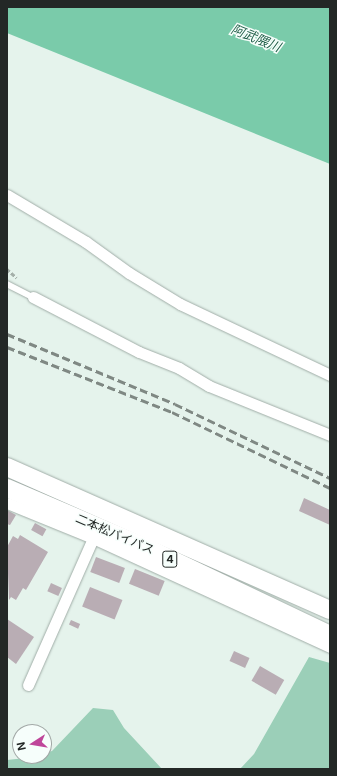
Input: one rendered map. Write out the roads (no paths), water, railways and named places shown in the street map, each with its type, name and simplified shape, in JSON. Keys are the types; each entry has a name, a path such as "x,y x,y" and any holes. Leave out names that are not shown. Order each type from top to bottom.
{"highway":[{"name":"二本松バイパス","path":"7,467 330,610"},
{"name":"二本松バイパス","path":"7,488 147,548 330,634"}],"street":[{"path":"7,195 86,242 129,273 180,304 330,375"},
{"path":"33,297 139,352 179,368 209,386 330,435"},
{"path":"7,503 93,538 330,647"},
{"path":"28,685 93,538"}],"lane":[{"path":"7,284 33,297"}],"water":[{"name":"阿武隈川","path":"7,7 330,7 330,164 7,33"}],"railway":[{"path":"7,334 175,404 330,478"},
{"path":"7,347 172,412 330,488"}]}
